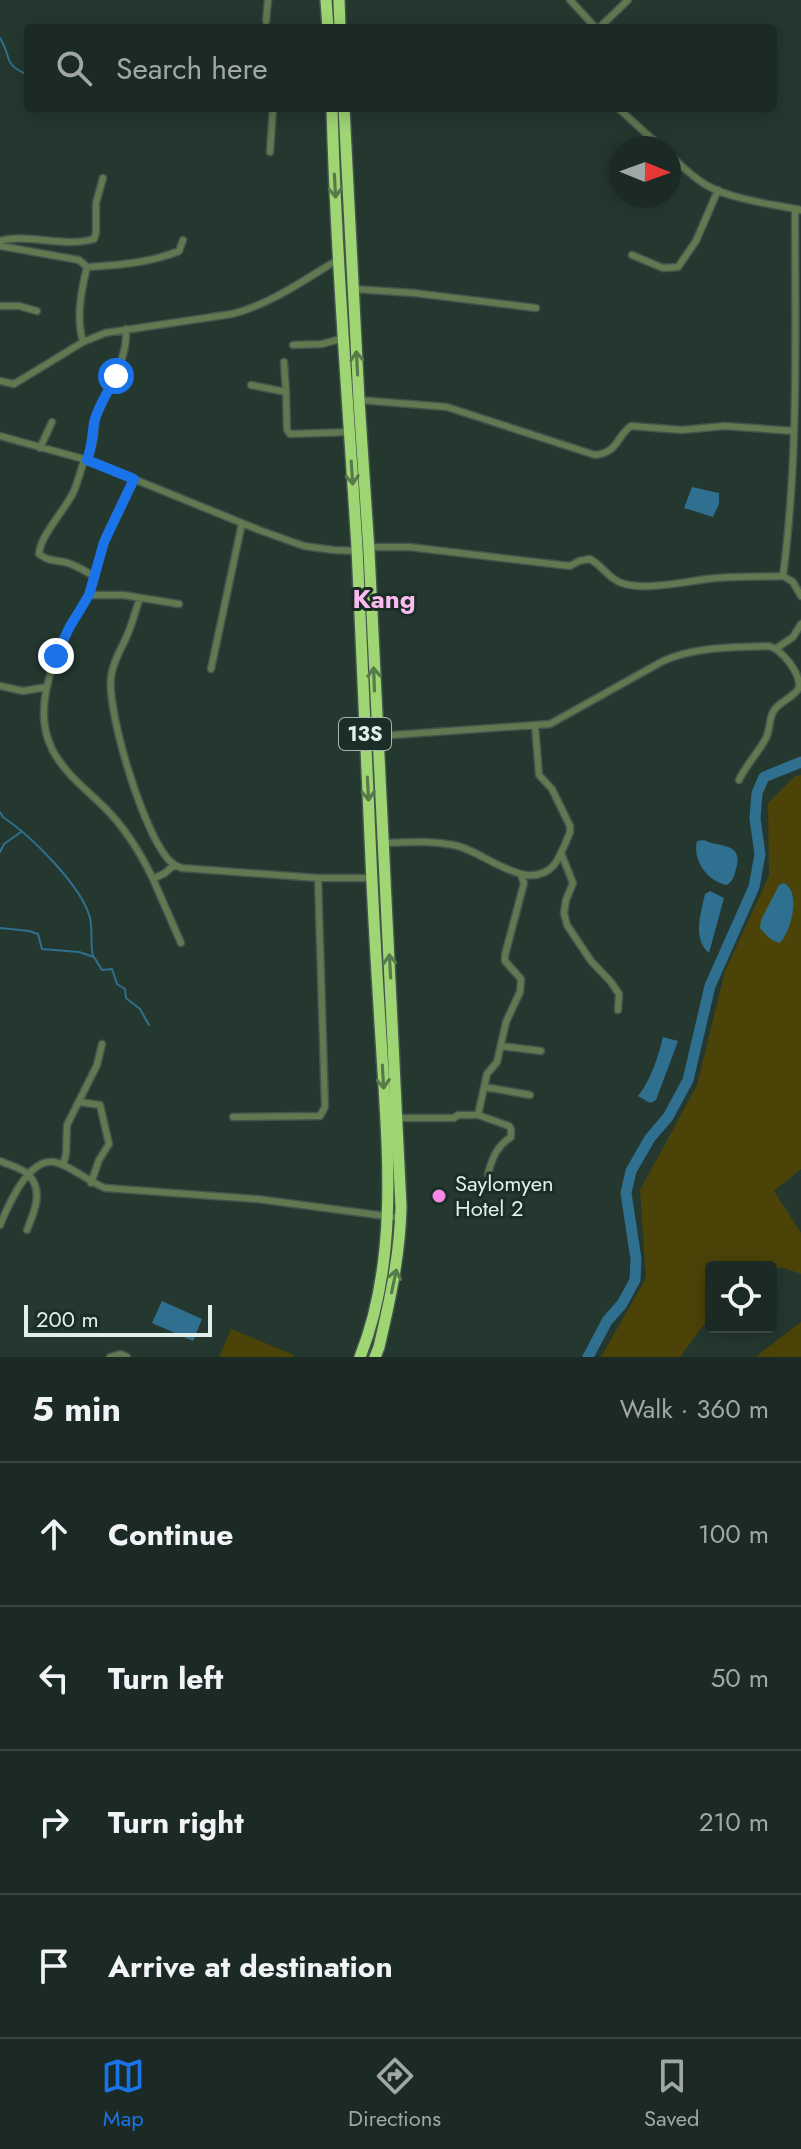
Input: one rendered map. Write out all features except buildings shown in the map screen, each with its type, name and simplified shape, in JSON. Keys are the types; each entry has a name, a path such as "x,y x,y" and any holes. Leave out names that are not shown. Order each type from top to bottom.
{"highway":[{"path":"326,0 328,24"},
{"path":"339,0 340,24"},
{"name":"13S","path":"332,112 344,338 353,400 365,550 372,878 398,1118 401,1218 397,1266 375,1357"},
{"name":"13S","path":"344,112 354,289 353,400 349,432 365,550"},
{"name":"13S","path":"360,1357 375,1310 388,1216 383,843 371,736"}],"street":[{"path":"266,21 268,0"},
{"path":"570,0 593,24"},
{"path":"601,24 628,0"},
{"path":"270,152 273,112"},
{"path":"622,112 649,136"},
{"path":"681,165 694,177 718,190 759,203 798,209 798,326 792,480 783,576"},
{"path":"0,244 18,239 84,242 94,239 96,203 103,178"},
{"path":"632,255 663,268 678,267 696,241 718,190"},
{"path":"0,244 79,260 87,267 166,256 179,251 183,240"},
{"path":"0,381 14,384 83,342 105,333 250,310 339,259"},
{"path":"83,342 79,320 87,267"},
{"path":"354,289 536,308"},
{"path":"0,306 19,306 37,311"},
{"path":"95,577 66,562 43,558 39,547 73,494 92,449 97,414 124,355 126,329"},
{"path":"293,345 322,344 344,338"},
{"path":"284,362 287,430 290,434 349,432"},
{"path":"251,385 286,392"},
{"path":"353,400 447,407 595,455 613,449 626,428 631,426 682,430 724,426 794,431"},
{"path":"40,448 52,422"},
{"path":"0,436 86,460 304,546 333,550 409,547 570,566 590,559 610,578 632,585 783,576 793,582 801,596"},
{"path":"134,479 104,542 89,595 56,656 47,687 43,719 52,748 72,777 108,810 142,857 181,943"},
{"path":"211,669 242,523"},
{"path":"89,595 123,595 179,604"},
{"path":"140,598 110,679 114,718 136,792 153,834 174,865 318,878 372,878"},
{"path":"777,648 793,637 801,624"},
{"path":"371,736 555,722 682,653 723,648 777,648 800,674 799,687 776,708 766,738 739,780"},
{"path":"0,686 23,691 47,687"},
{"path":"383,843 419,841 456,846 521,875 543,873 553,866 570,826 552,789 539,775 535,725"},
{"path":"561,853 573,883 564,913 567,925 591,961 619,994 618,1010"},
{"path":"153,879 174,865"},
{"path":"478,1115 487,1074 497,1062 506,1022 522,984 505,961 524,883 521,875"},
{"path":"233,1117 324,1114 318,878"},
{"path":"63,1165 67,1125 97,1065 102,1044"},
{"path":"501,1046 541,1051"},
{"path":"485,1087 530,1095"},
{"path":"79,1102 100,1105 109,1144 91,1183"},
{"path":"398,1118 478,1115 509,1126 511,1137 492,1157 488,1174"},
{"path":"0,1161 29,1175 36,1189 38,1199 27,1230"},
{"path":"0,1225 12,1196 43,1162 63,1165 105,1188 257,1199 401,1218"},
{"path":"110,1357 120,1354 127,1357"}],"shaded area":[{"path":"801,775 801,1169 774,1191 801,1233 801,1274 781,1267 777,1269 777,1261 705,1261 705,1323 680,1357 601,1357 646,1278 640,1190 697,1085 725,971 769,876 768,803 795,776"},
{"path":"801,1322 801,1357 755,1357"},
{"path":"231,1329 294,1355 219,1357"}],"water":[{"path":"692,487 719,493 719,504 713,517 684,508"},
{"path":"697,841 729,847 737,854 735,874 727,885 714,880 699,862"},
{"path":"784,883 792,894 793,911 780,943 760,928 779,885"},
{"path":"710,891 724,898 709,953 701,941 699,925 705,894"},
{"path":"663,1037 678,1041 656,1100 650,1103 638,1096 650,1076"},
{"path":"162,1301 202,1319 193,1341 152,1323"}],"waterway":[{"path":"0,38 11,63 24,73"},
{"path":"588,1357 607,1321 622,1304 635,1280 636,1259 626,1193 631,1171 650,1138 668,1117 688,1080 710,986 754,887 760,854 755,819 757,793 764,777 801,762"},
{"path":"0,812 40,848 77,891 90,918 93,956"},
{"path":"0,852 4,844 21,832"},
{"path":"0,928 38,934 42,949 79,952 94,957 102,970 112,969 117,984 125,989 126,998 140,1009 149,1025"}],"place":[{"name":"Saylomyen Hotel 2","path":"439,1196"}],"district":[{"name":"Kang","path":"384,599"}],"route":[{"path":"56,656 89,595 104,542 134,479 87,460 92,449 97,414 116,376"}]}
